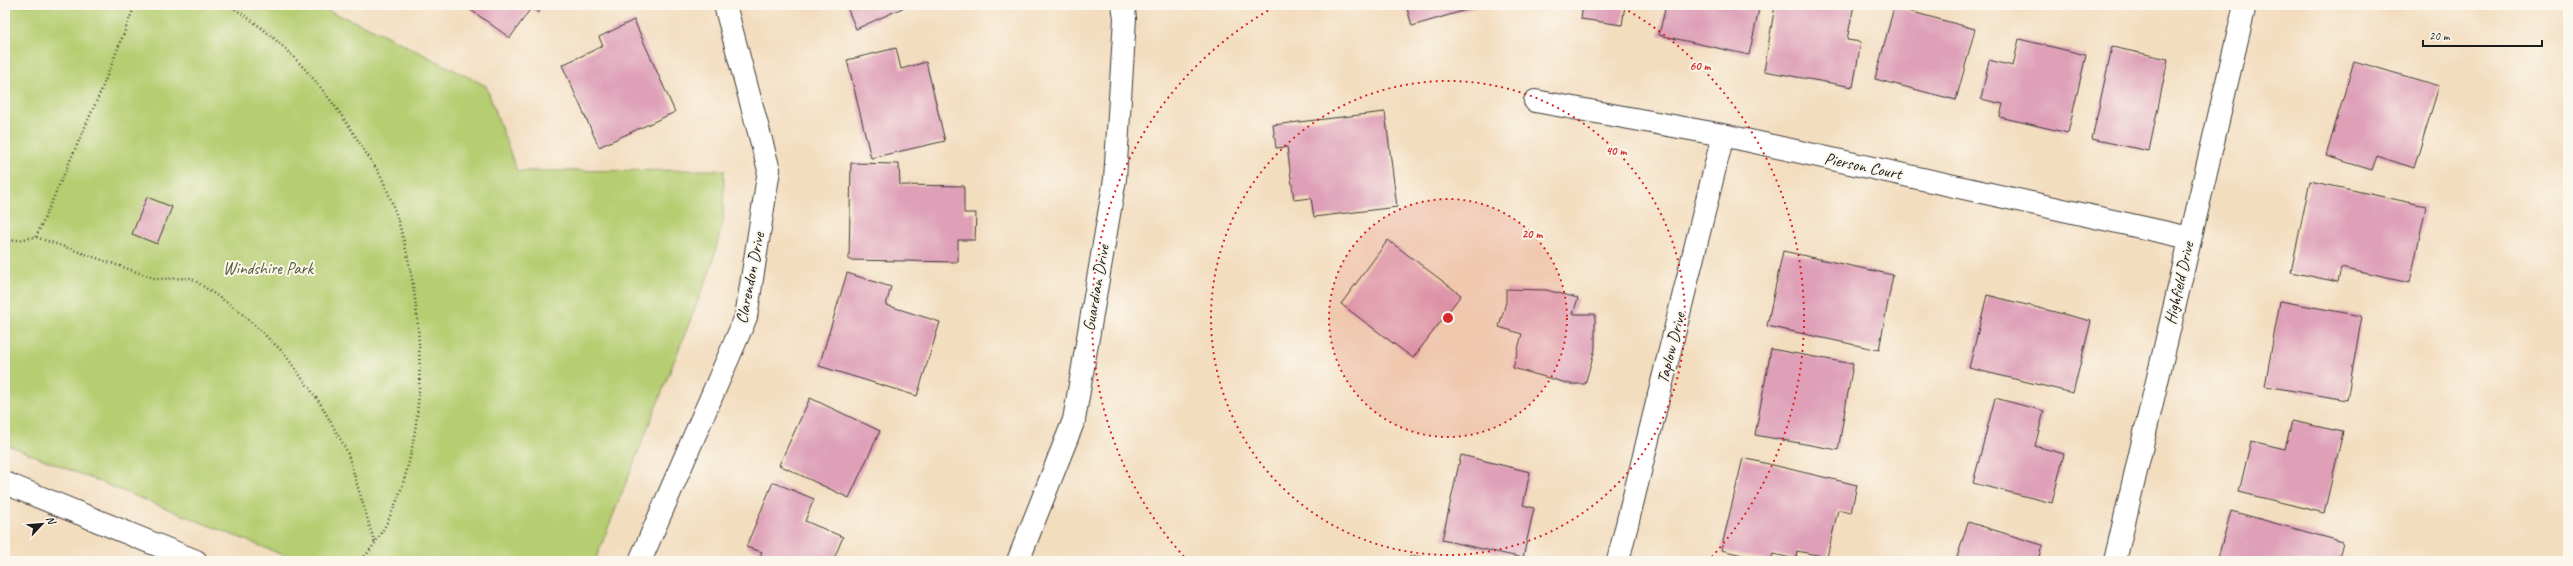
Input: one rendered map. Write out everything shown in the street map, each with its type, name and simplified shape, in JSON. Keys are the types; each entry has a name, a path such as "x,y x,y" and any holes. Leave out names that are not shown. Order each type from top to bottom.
{"street":[{"name":"Clarendon Drive","path":"640,561 746,318 768,170 725,5"},
{"name":"Guardian Drive","path":"1018,561 1074,420 1115,179 1125,18 1123,5"},
{"name":"Highfield Drive","path":"2115,561 2245,5"},
{"name":"Pierson Court","path":"1535,101 1723,135 2190,238"},
{"name":"Taplow Drive","path":"1618,561 1723,135"},
{"path":"5,484 196,561"}],"path":[{"path":"36,237 101,91 135,5"},
{"path":"228,5 244,15 297,62 340,110 384,182 405,245 419,319 420,390 410,460 394,513 376,545 361,561"},
{"path":"5,242 36,237 157,279 191,278 238,310 283,352 320,403 347,451 376,545"}],"green space":[{"name":"Windshire Park","path":"5,5 314,5 375,30 486,86 517,171 724,170 723,222 711,268 595,561 298,561 5,444"}],"building":[{"path":"464,5 544,5 538,13 531,8 510,38"},
{"path":"846,5 909,5 856,29"},
{"path":"1406,5 1483,5 1412,26"},
{"path":"1583,5 1625,5 1622,25 1581,19"},
{"path":"1666,5 1745,5 1759,9 1749,55 1659,35"},
{"path":"1775,5 1854,5 1847,40 1861,42 1853,87 1764,71"},
{"path":"1894,7 1975,29 1956,100 1875,79"},
{"path":"634,20 675,112 599,147 562,65 603,46 599,37"},
{"path":"2019,39 2086,55 2068,133 2000,117 2003,104 1981,99 1989,60 2013,66"},
{"path":"2112,47 2168,59 2149,151 2092,139"},
{"path":"896,48 901,69 926,62 945,141 871,158 847,60"},
{"path":"2354,61 2439,86 2414,168 2377,156 2372,170 2326,156"},
{"path":"1385,112 1397,207 1314,217 1311,198 1294,200 1287,147 1276,148 1273,125"},
{"path":"851,163 899,164 900,185 964,186 964,213 976,213 975,240 958,240 958,262 849,260"},
{"path":"2310,181 2426,206 2410,283 2341,268 2338,282 2291,272"},
{"path":"147,197 172,207 157,244 132,234"},
{"path":"1388,240 1461,295 1413,358 1341,304"},
{"path":"1783,251 1893,275 1879,350 1767,326"},
{"path":"847,273 891,287 886,305 940,322 917,396 819,366"},
{"path":"1506,289 1546,290 1578,298 1573,314 1595,314 1595,349 1585,384 1570,384 1513,368 1522,334 1499,327 1506,302"},
{"path":"1987,295 2091,321 2073,393 1969,368"},
{"path":"2280,301 2362,316 2347,400 2265,386"},
{"path":"1771,349 1853,364 1838,450 1755,435"},
{"path":"810,398 880,431 849,498 779,465"},
{"path":"1995,398 2044,411 2035,446 2064,454 2052,503 1973,483"},
{"path":"2292,421 2343,432 2324,513 2239,492 2251,441 2285,449"},
{"path":"1461,455 1530,472 1523,505 1534,508 1523,558 1442,540"},
{"path":"1743,458 1857,485 1851,513 1838,510 1827,557 1797,551 1796,559 1773,554 1771,561 1768,561 1721,550"},
{"path":"773,482 814,499 805,521 843,537 833,561 758,561 762,552 746,547"},
{"path":"2231,511 2343,542 2338,561 2217,561"},
{"path":"1968,522 2042,545 2038,561 1956,561"},
{"path":"1410,555 1441,560 1441,561 1409,561"}]}
